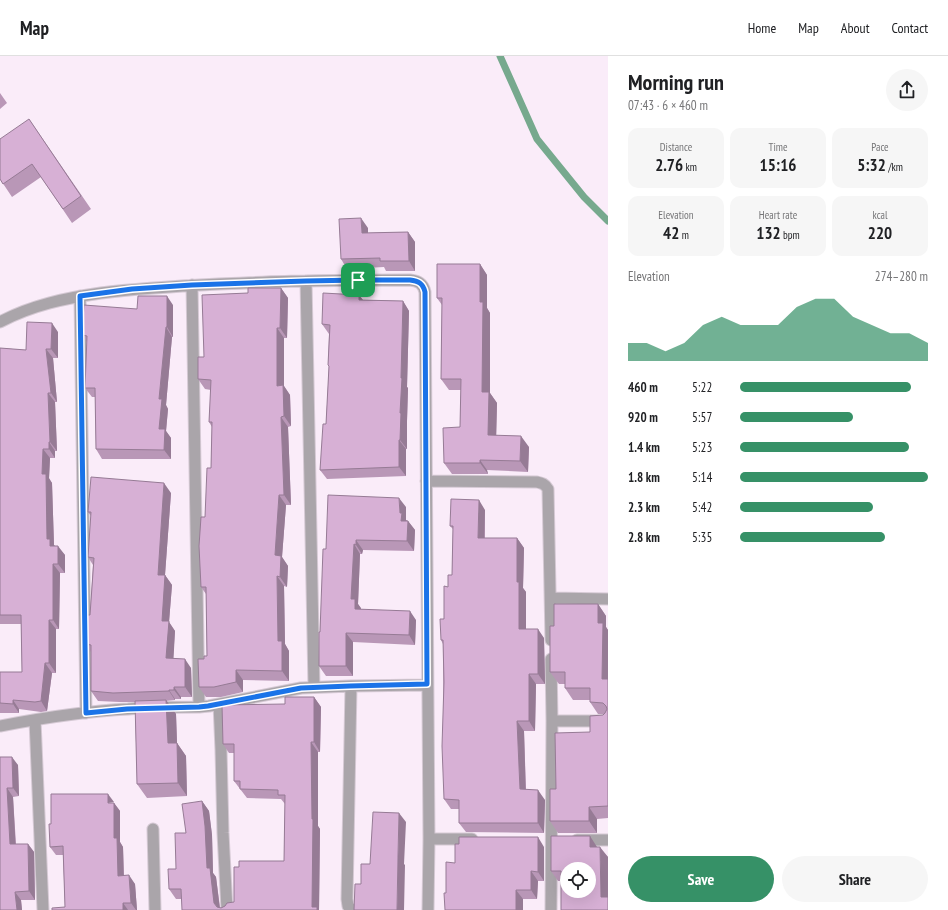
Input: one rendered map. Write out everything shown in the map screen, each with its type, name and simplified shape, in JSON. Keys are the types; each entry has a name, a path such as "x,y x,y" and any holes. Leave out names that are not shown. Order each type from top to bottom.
{"street":[{"path":"0,322 14,314 53,302 80,296 132,289 192,285 306,281 410,280 421,283 425,292 429,839 428,910"},
{"path":"306,281 314,687"},
{"path":"192,285 199,707"},
{"path":"80,296 86,713"},
{"path":"426,481 537,482 546,486 548,489 555,840 551,910"},
{"path":"551,598 608,599"},
{"path":"0,726 86,713 127,709 199,707 301,688 427,684"},
{"path":"350,686 347,899 348,906 352,910"},
{"path":"219,704 227,910"},
{"path":"35,720 43,910"},
{"path":"552,721 608,721"},
{"path":"153,828 155,910"},
{"path":"429,839 482,839"},
{"path":"555,840 608,840"}],"building":[{"path":"29,119 81,196 63,209 32,164 3,184 0,179 0,139"},
{"path":"361,218 362,233 408,232 409,261 380,261 380,258 341,259 339,219"},
{"path":"437,264 480,264 480,302 483,302 482,392 489,392 488,435 521,436 520,461 480,460 480,463 444,463 443,428 460,427 461,379 441,379 442,298 437,298"},
{"path":"248,288 281,288 280,328 277,328 277,386 283,385 284,416 281,417 284,495 279,495 275,555 281,556 280,577 277,576 278,641 282,641 282,671 236,670 236,682 214,687 199,687 198,659 204,659 204,656 207,656 206,587 201,587 199,546 201,517 205,517 207,468 211,468 212,422 209,422 211,380 198,379 198,357 204,357 202,295 248,293"},
{"path":"323,293 359,295 359,300 403,301 399,467 320,470 323,424 326,424 330,325 322,324"},
{"path":"138,296 167,296 167,327 159,399 162,399 159,429 165,429 164,450 96,449 95,388 85,388 87,336 82,335 84,305 137,309"},
{"path":"27,322 52,323 51,349 46,349 51,393 48,393 50,442 49,449 43,449 42,474 46,474 47,539 50,539 50,546 58,546 58,564 53,564 53,620 49,620 49,663 45,663 41,701 35,702 13,700 13,704 0,703 0,672 22,672 21,615 0,615 0,348 26,350"},
{"path":"91,477 164,483 158,575 165,575 162,621 169,621 166,658 185,659 185,687 174,687 174,690 169,691 113,693 91,691 91,645 86,644 87,615 90,615 94,558 88,557 91,512 88,512"},
{"path":"328,495 399,498 400,513 402,513 401,521 408,521 407,541 356,540 356,545 354,544 351,599 355,599 355,609 410,611 409,635 346,633 346,666 319,666 323,549 326,549"},
{"path":"451,499 479,500 478,538 517,538 519,629 538,629 538,674 529,674 529,721 517,721 520,789 538,790 538,823 459,823 459,800 444,799 442,746 444,682 443,640 441,640 440,619 444,619 444,586 448,587 448,575 452,575 453,526 450,526"},
{"path":"554,604 598,604 598,623 603,623 602,679 608,679 608,806 589,807 589,821 550,821 550,789 556,789 555,733 590,732 590,716 603,715 607,709 603,703 590,702 590,688 565,688 565,672 550,672 550,626 554,626"},
{"path":"285,697 314,697 314,742 311,742 313,819 312,907 317,907 317,910 182,910 181,889 169,889 168,869 176,869 175,833 186,833 182,804 202,801 207,868 210,868 214,903 217,907 221,908 227,903 234,902 234,867 239,867 239,861 284,861 285,795 278,795 278,790 240,789 240,781 234,781 234,744 223,744 222,705 285,704"},
{"path":"166,700 168,743 177,743 178,783 137,784 135,701"},
{"path":"0,757 12,757 13,788 7,788 10,844 28,844 29,891 15,892 17,910 0,910"},
{"path":"51,794 108,794 108,803 114,803 114,838 117,838 118,876 129,875 131,903 123,903 123,910 52,910 52,908 65,907 63,846 50,847 49,824 51,824"},
{"path":"373,812 399,813 397,910 354,910 355,884 361,884 361,864 370,864"},
{"path":"551,836 590,836 590,847 600,847 601,897 608,897 608,910 561,910 561,898 596,898 596,862 560,862 560,871 551,871"},
{"path":"459,837 538,837 538,872 531,871 531,890 516,890 516,910 445,910 444,893 446,893 446,862 455,863 455,844 459,844"}],"waterway":[{"path":"500,56 537,139 584,197 608,221"}],"route":[{"path":"358,280 417,281 421,283 425,292 427,684 301,688 208,706 127,709 86,713 80,296 132,289 192,285 358,280"}]}
